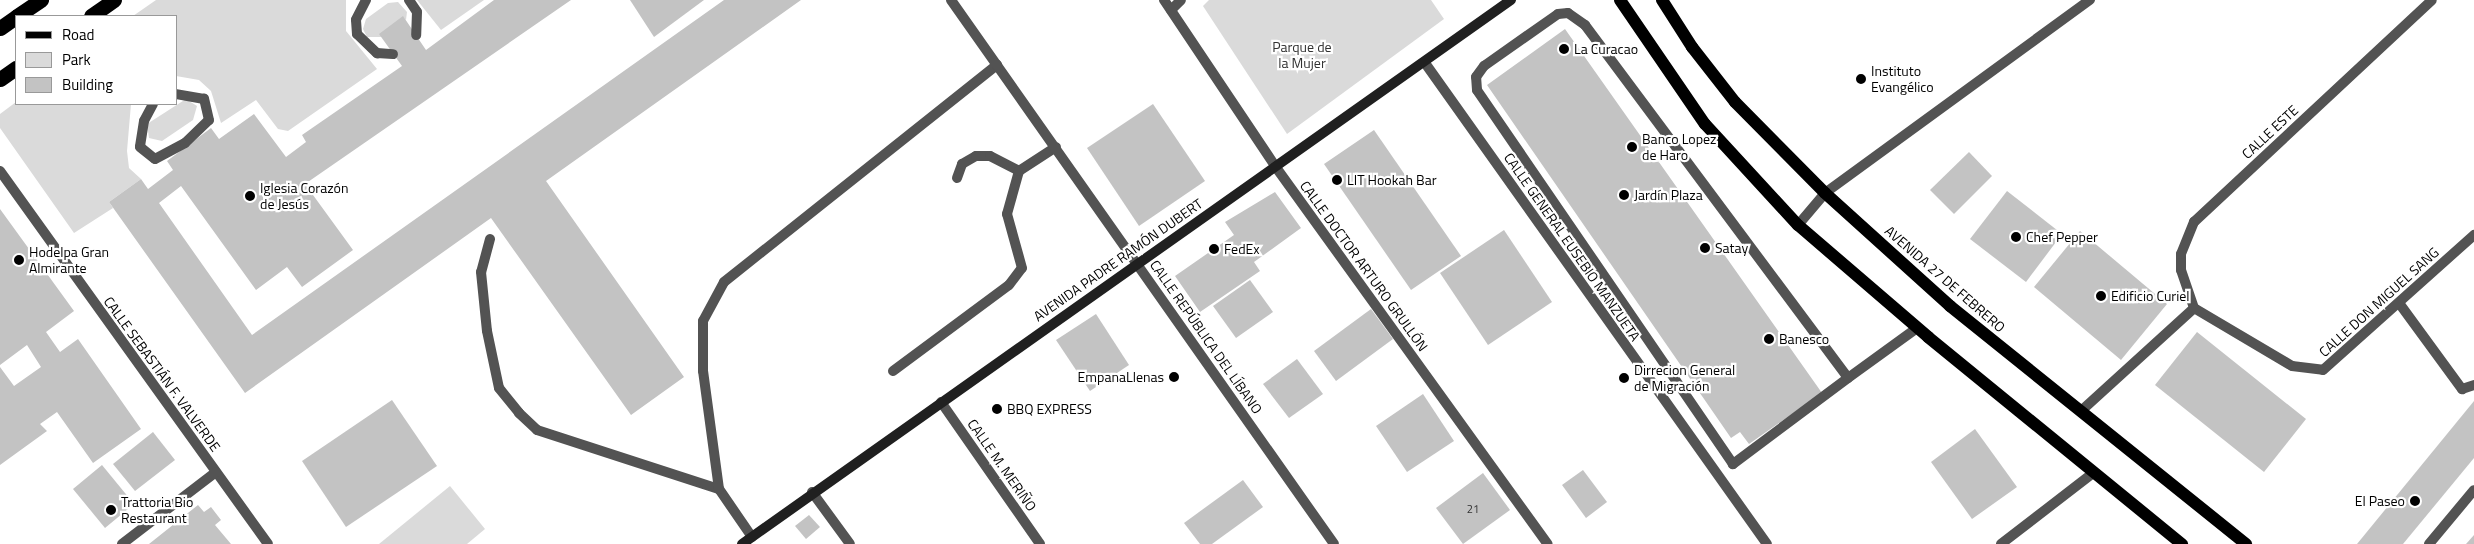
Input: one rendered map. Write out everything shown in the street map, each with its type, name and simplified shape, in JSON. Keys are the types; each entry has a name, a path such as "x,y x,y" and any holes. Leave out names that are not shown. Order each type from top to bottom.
{"highway":[{"path":"18,15 41,0"},
{"path":"97,15 114,0"},
{"path":"0,28 15,17"},
{"path":"0,79 15,69"}],"main road":[{"path":"1620,0 1705,124 1798,225 1917,328 2092,474 2182,544"},
{"name":"AVENIDA 27 DE FEBRERO","path":"1662,0 1735,102 1825,193 1950,306 2246,544"}],"street":[{"path":"366,0 356,20 357,34 377,53 393,54"},
{"path":"409,0 417,12 416,35"},
{"name":"CALLE REPÚBLICA DEL LÍBANO","path":"951,0 1334,544"},
{"name":"CALLE DOCTOR ARTURO GRULLÓN","path":"1164,0 1275,166 1548,544"},
{"path":"1171,10 1181,0"},
{"name":"AVENIDA PADRE RAMÓN DUBERT","path":"742,544 812,492 1275,166 1425,63 1512,0"},
{"path":"1798,225 1825,193 2090,0"},
{"name":"CALLE ESTE","path":"2194,308 2184,286 2181,254 2194,222 2432,0"},
{"path":"1848,378 1577,17 1558,14 1484,66 1476,77 1480,100 1733,464 1917,328"},
{"name":"CALLE GENERAL EUSEBIO MANZUETA","path":"1425,63 1767,544"},
{"path":"752,537 719,489 704,380 703,321 724,282 997,65"},
{"path":"152,105 144,121 140,147 154,159 185,143 209,120 204,99 178,94"},
{"path":"893,371 1009,285 1022,268 1007,214 1019,171 1056,147"},
{"path":"957,178 962,164 976,156 990,156 1019,171"},
{"name":"CALLE SEBASTIÁN F. VALVERDE","path":"0,171 268,544"},
{"name":"CALLE DON MIGUEL SANG","path":"2194,308 2292,366 2323,370 2474,235"},
{"path":"490,240 481,272 487,331 499,388 520,413 537,430 719,489"},
{"path":"2399,303 2462,388 2474,385"},
{"path":"2081,411 2194,308"},
{"name":"CALLE M. MERIÑO","path":"941,402 1040,544"},
{"path":"122,544 216,472"},
{"path":"2001,544 2092,474"},
{"path":"2429,544 2474,490"},
{"path":"812,492 850,544"}],"green space":[{"path":"156,0 346,0 346,31 377,69 288,131 278,129 256,100 221,123 211,91 199,80 178,76 178,15 134,15"},
{"path":"417,0 484,0 441,30"},
{"name":"Parque de la Mujer","path":"1209,0 1431,0 1444,19 1287,134 1203,6"},
{"path":"398,2 407,12 406,20 403,17 382,37 367,37 363,29 366,19 388,3"},
{"path":"186,99 197,106 193,120 162,141 149,138 147,124"},
{"path":"15,103 15,105 131,105 127,151 129,168 141,179 109,202 113,208 74,233 0,128 0,114"},
{"path":"450,486 485,529 467,544 379,544"}],"building":[{"path":"494,0 571,0 305,184 353,250 302,287 287,267 256,290 181,186 159,203 252,335 724,0 801,0 546,181 684,377 631,415 491,218 245,393 109,202 141,179 148,189 173,170 167,161 211,128 219,139 254,114 286,157 306,142 302,135 402,66 379,34 403,16 426,50"},
{"path":"630,0 704,0 654,37"},
{"name":"Jardín Plaza","path":"1565,29 1822,393 1749,444 1740,432 1731,438 1487,85"},
{"path":"1153,104 1205,181 1139,226 1087,148"},
{"path":"1374,130 1461,256 1411,290 1324,164"},
{"path":"1969,152 1992,176 1954,214 1930,190"},
{"name":"Chef Pepper","path":"2007,191 2062,234 2026,282 1970,239"},
{"path":"1275,192 1301,228 1254,262 1260,271 1200,312 1175,276 1234,235 1225,222"},
{"path":"0,209 74,311 46,332 60,352 78,339 141,429 93,463 57,412 40,424 47,431 0,465 0,367 14,386 41,367 27,345 0,365"},
{"path":"1504,230 1552,302 1488,345 1440,273"},
{"name":"Edificio Curiel","path":"2080,231 2167,304 2121,360 2034,287"},
{"path":"1250,280 1273,312 1236,338 1213,306"},
{"path":"1371,309 1393,339 1336,381 1314,351"},
{"path":"1096,314 1129,365 1090,391 1056,340"},
{"path":"2197,332 2306,419 2264,472 2155,385"},
{"path":"1297,359 1323,394 1289,418 1263,384"},
{"path":"1423,394 1454,441 1407,472 1376,426"},
{"path":"392,400 437,466 346,527 302,461"},
{"name":"El Paseo","path":"2474,401 2474,458 2403,544 2357,544"},
{"path":"1975,429 2017,487 1972,519 1931,462"},
{"path":"153,432 175,460 135,491 113,464"},
{"path":"102,465 134,504 105,528 73,489"},
{"path":"1583,470 1607,502 1586,518 1562,485"},
{"path":"1483,473 1510,510 1463,544 1436,508"},
{"path":"1243,480 1263,507 1212,544 1200,544 1184,523"},
{"path":"198,505 204,512 211,507 221,520 215,525 231,544 149,544"},
{"path":"809,515 820,527 806,539 795,526"},
{"path":"2474,535 2474,544 2466,544"}],"place":[{"name":"La Curacao","path":"1564,49"},
{"name":"Instituto Evangélico","path":"1861,79"},
{"name":"Banco Lopez de Haro","path":"1632,147"},
{"name":"LIT Hookah Bar","path":"1337,180"},
{"name":"Jardín Plaza","path":"1624,195"},
{"name":"Iglesia Corazón de Jesús","path":"250,196"},
{"name":"Chef Pepper","path":"2016,237"},
{"name":"Satay","path":"1705,248"},
{"name":"FedEx","path":"1214,249"},
{"name":"Hodelpa Gran Almirante","path":"19,260"},
{"name":"Edificio Curiel","path":"2101,296"},
{"name":"Banesco","path":"1769,339"},
{"name":"EmpanaLlenas","path":"1174,377"},
{"name":"Dirrecion General de Migración","path":"1624,378"},
{"name":"BBQ EXPRESS","path":"997,409"},
{"name":"El Paseo","path":"2415,501"},
{"name":"Trattoria Bio Restaurant","path":"111,510"}]}
